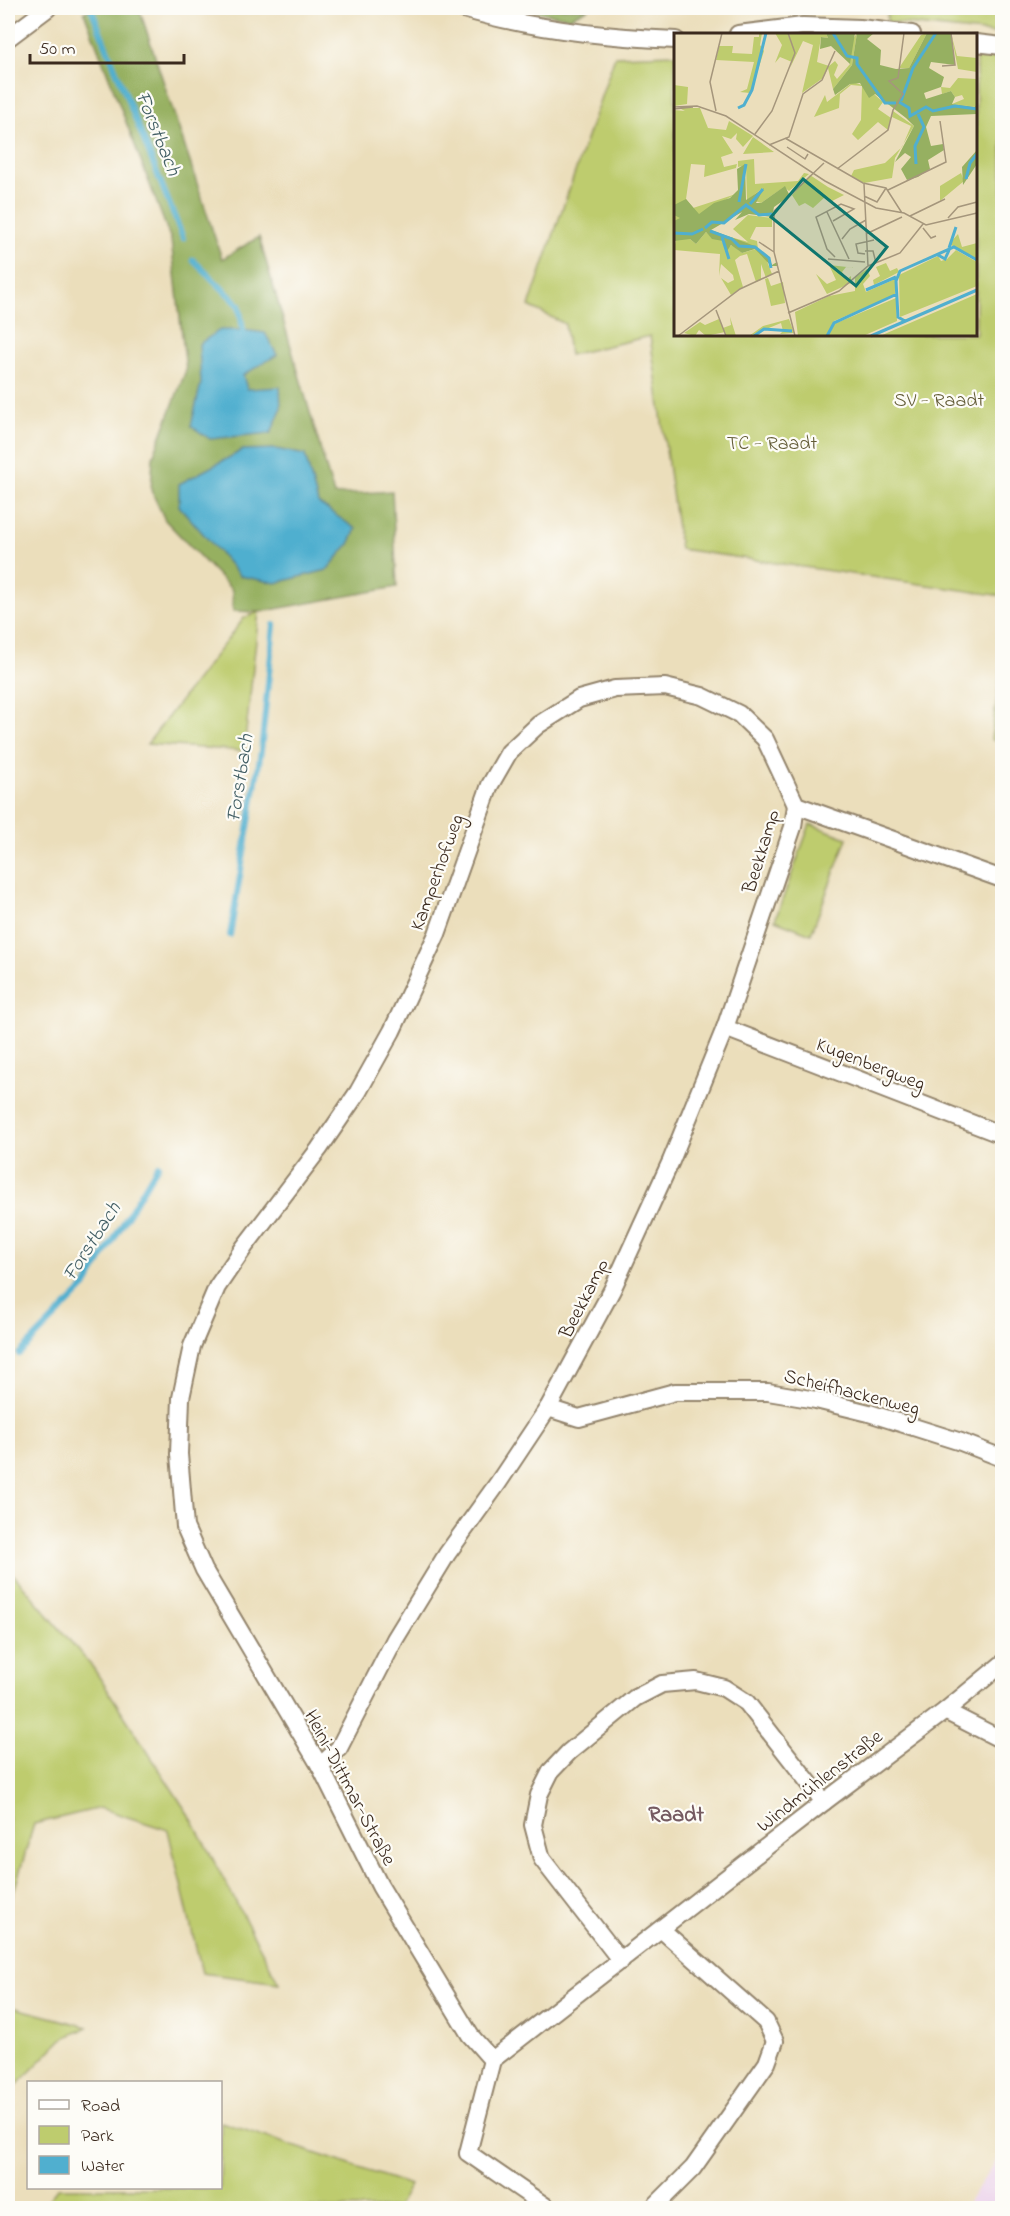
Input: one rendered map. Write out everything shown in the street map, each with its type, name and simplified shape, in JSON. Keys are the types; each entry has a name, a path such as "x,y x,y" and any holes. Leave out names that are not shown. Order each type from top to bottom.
{"street":[{"path":"8,38 48,8"},
{"path":"460,8 499,20 607,36 674,40"},
{"path":"746,33 803,26 860,28 903,33"},
{"path":"977,43 1002,46"},
{"name":"Kamperhofweg","path":"185,1527 179,1454 181,1398 192,1346 218,1287 245,1246 319,1149 358,1092 392,1031 437,934 490,785 509,752 538,725 579,699 615,689 665,687 702,696 739,714 765,739 796,805"},
{"path":"796,805 1002,879"},
{"name":"Beekkamp","path":"320,1766 339,1748 395,1639 447,1554 548,1408 612,1290 671,1161 724,1028 793,827 796,805"},
{"name":"Kugenbergweg","path":"724,1028 1002,1135"},
{"name":"Scheifhackenweg","path":"548,1408 579,1418 675,1392 768,1392 816,1400 869,1413 962,1442 1002,1458"},
{"name":"Heini-Dittmar-Straße","path":"185,1527 204,1570 320,1766 380,1886 470,2035 492,2060"},
{"name":"Windmühlenstraße","path":"492,2060 945,1711 1002,1664"},
{"path":"621,1960 542,1859 533,1825 539,1795 551,1771 569,1752 635,1698 662,1684 696,1681 724,1688 747,1703 824,1802"},
{"path":"945,1711 1002,1740"},
{"path":"653,2208 693,2168 767,2063 775,2042 766,2022 662,1929"},
{"path":"492,2060 468,2153 548,2208"}],"shaded area":[{"path":"1002,2153 1002,2208 964,2208"}],"green space":[{"path":"92,8 139,8 222,259 259,237 334,495 392,491 397,587 259,612 233,611 232,590 165,520 151,490 153,457 186,370 171,240 84,12"},
{"path":"519,8 589,8 569,18"},
{"path":"887,8 1002,8 1002,34 887,22"},
{"name":"TC - Raadt","path":"674,54 674,336 977,336 977,55 1002,59 1002,596 680,549 650,336 569,355 565,324 529,306 615,56"},
{"path":"259,612 244,751 147,744 244,618"},
{"path":"1002,663 1002,744 991,739"},
{"path":"810,824 847,838 811,934 775,920"},
{"path":"8,1568 94,1669 192,1820 279,1983 202,1973 168,1830 100,1808 34,1824 8,1911"},
{"path":"8,2006 88,2027 62,2039 8,2094"},
{"path":"222,2122 410,2185 397,2208 43,2208 56,2189 222,2189"}],"water":[{"path":"220,330 265,333 277,355 243,375 247,389 280,387 281,409 271,433 210,439 191,426 201,383 199,344"},
{"path":"276,449 305,455 318,503 356,529 349,544 327,570 276,583 240,576 179,506 179,484 243,450"}],"waterway":[{"name":"Forstbach","path":"91,8 183,238"},
{"name":"Forstbach","path":"193,260 239,305 242,337"},
{"name":"Forstbach","path":"230,935 261,751 274,625"},
{"name":"Forstbach","path":"19,1354 85,1287 158,1165"}],"district":[{"name":"Raadt","path":"676,1813"}],"park label":[{"name":"SV - Raadt","path":"939,399"}]}
